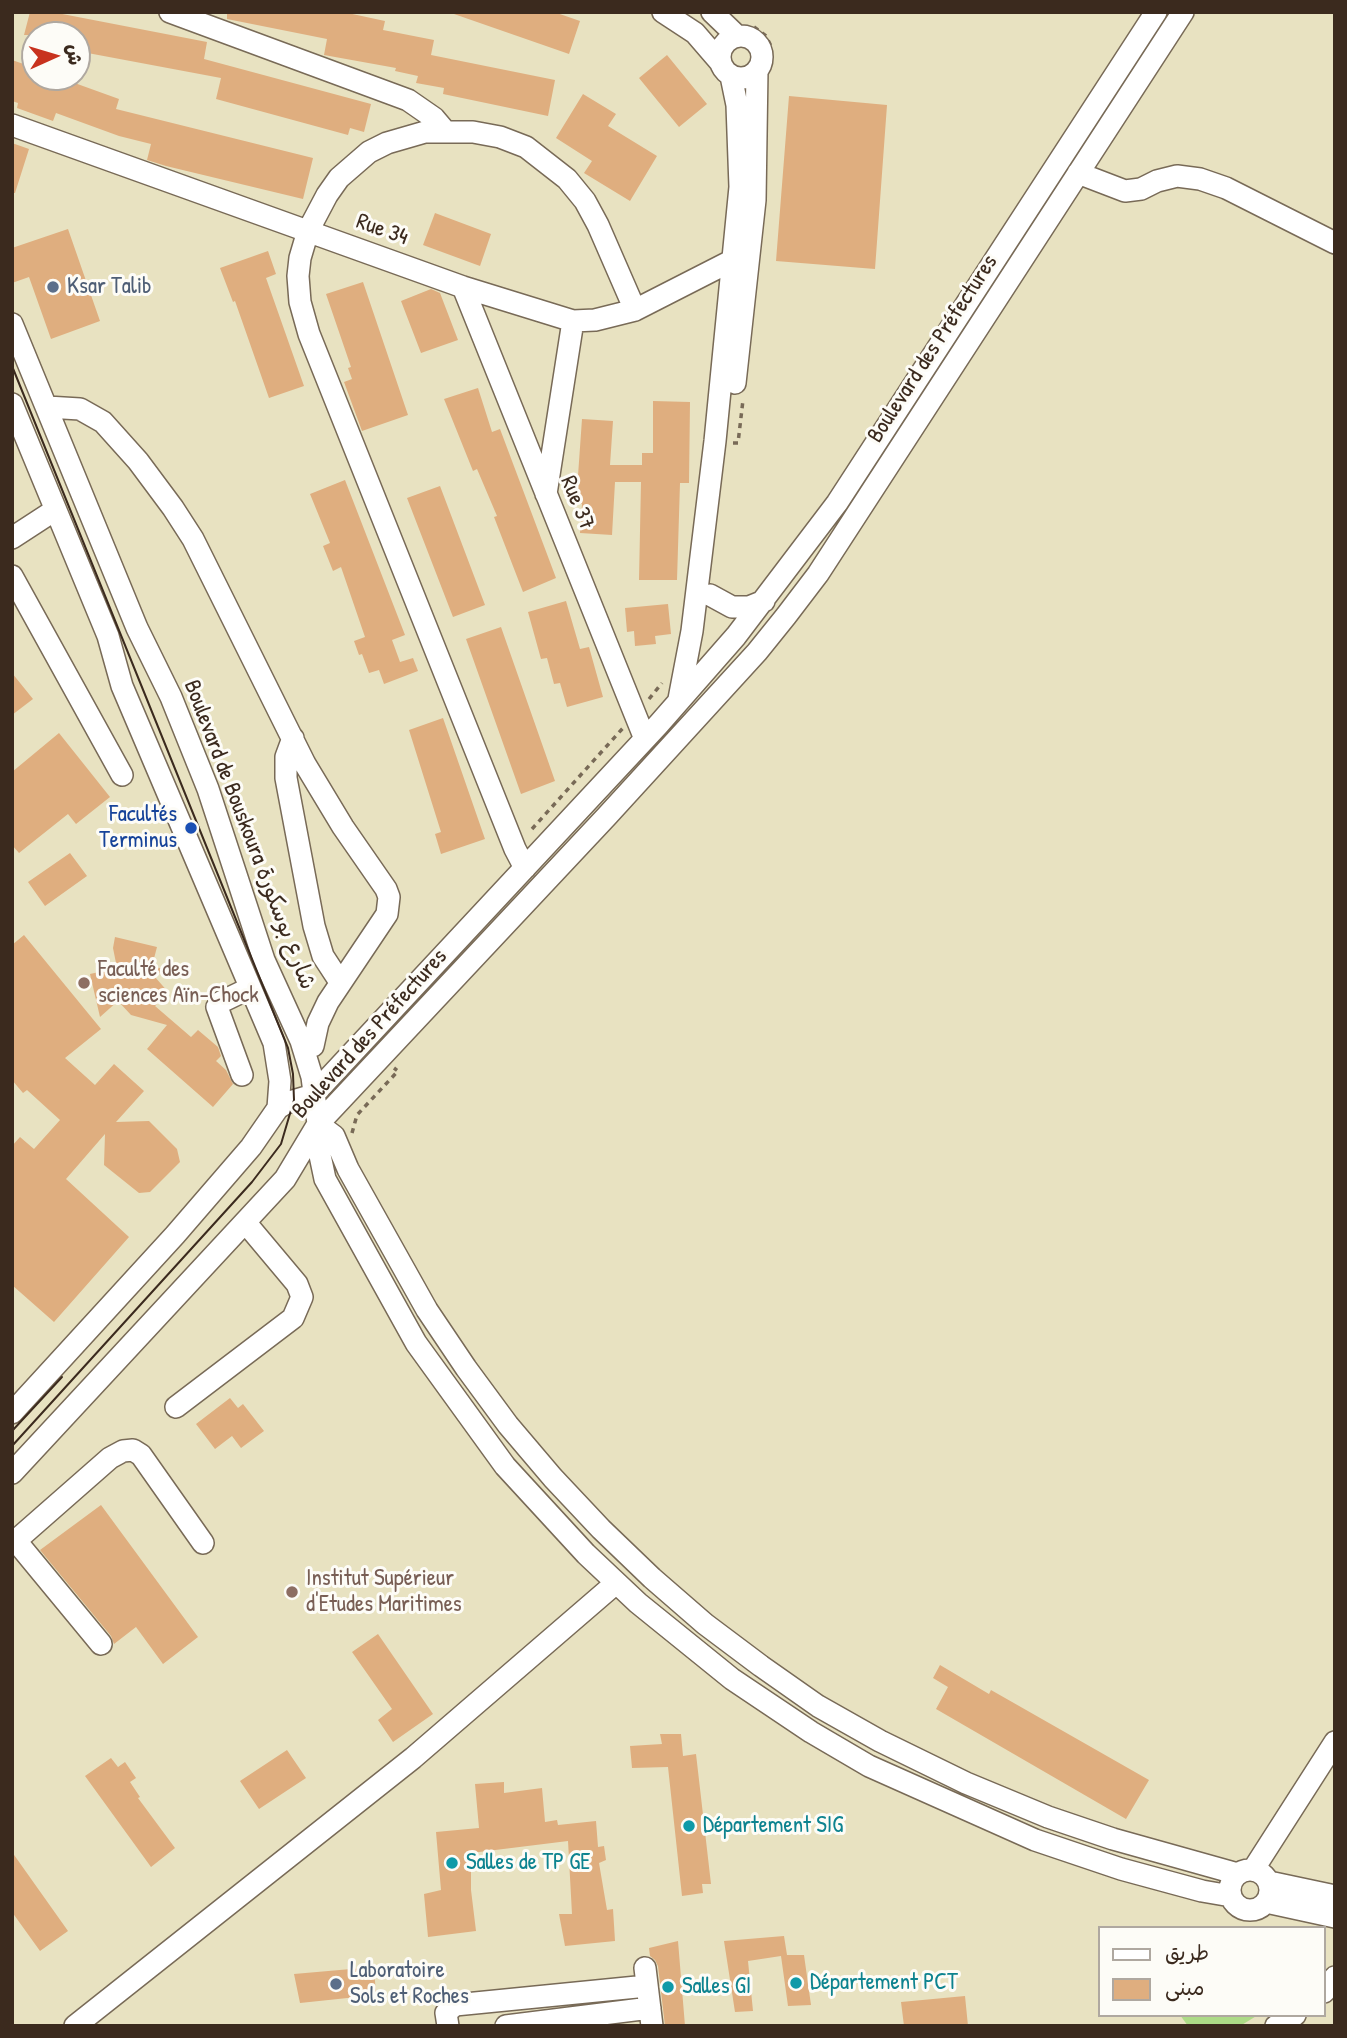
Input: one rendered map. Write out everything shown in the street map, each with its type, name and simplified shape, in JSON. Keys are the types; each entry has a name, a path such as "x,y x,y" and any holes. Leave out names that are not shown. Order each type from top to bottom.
{"street":[{"path":"170,12 408,100 434,118 445,131"},
{"path":"663,12 695,33 726,69 742,78 757,70"},
{"path":"711,701 701,688 700,676 755,200 757,70 761,63 760,49 751,38 737,36 712,12"},
{"name":"Boulevard des Préfectures","path":"12,1413 184,1225 251,1147 278,1108 313,1095 360,1045 520,858 645,739 764,601 837,503 1156,12"},
{"name":"Boulevard des Préfectures","path":"12,1473 285,1179 318,1124 757,652 818,575 1183,12"},
{"path":"688,727 680,716 678,703 692,631 715,441 740,187 737,104 721,49 725,43 737,36"},
{"name":"Rue 34","path":"12,125 463,286 573,321 595,320 635,310 733,260"},
{"path":"520,858 309,334 300,302 300,258 308,231 321,205 339,178 369,152 405,136 445,131 473,132 500,137 526,147 567,179 585,201 598,225 635,310"},
{"path":"1067,149 1082,167 1125,191 1141,190 1157,181 1177,176 1200,179 1226,188 1335,243"},
{"name":"Rue 37","path":"463,286 645,739"},
{"path":"546,496 573,321"},
{"name":"Boulevard de Bouskoura شارع بوسكورة","path":"12,324 136,628 171,697 203,777 264,960 307,1044 318,1124 318,1146 325,1180"},
{"path":"12,404 108,636 127,698 277,1052 281,1087 278,1108"},
{"path":"47,407 80,409 103,422 166,498 193,539 323,796 382,882 389,897 389,906 383,921 322,1012 307,1044 337,1050 360,1045"},
{"path":"12,538 55,510"},
{"path":"12,576 122,775"},
{"path":"710,595 732,607 749,607 764,601"},
{"path":"293,738 286,757 286,779 314,926 323,956 341,982"},
{"path":"242,1075 218,1007 221,1002 250,988"},
{"path":"318,1124 334,1136 427,1310 508,1424 601,1530 705,1624 818,1706 880,1741 966,1783 1113,1839 1256,1882 1335,1896"},
{"path":"285,1179 305,1175 325,1180 416,1343 505,1466 537,1504 616,1583 690,1647 732,1679 811,1732 869,1766 1035,1840 1132,1872 1231,1896"},
{"path":"176,1407 293,1318 302,1297 297,1284 245,1222"},
{"path":"101,1644 14,1543 110,1458 123,1451 133,1450 141,1455 203,1543"},
{"path":"75,2026 413,1758 616,1583"},
{"path":"1335,1742 1256,1882 1256,1909 1238,1906 1231,1896 1231,1884 1256,1882 1335,1917"},
{"path":"448,2026 446,2013 455,2005 648,1997"},
{"path":"506,2026 648,1997"},
{"path":"1276,2026 1292,2017"}],"path":[{"path":"520,858 665,679"},
{"path":"345,1161 355,1151 352,1133 357,1115 398,1072 383,1056"}],"green space":[{"path":"1181,2017 1255,2017 1240,2026 1188,2026"}],"building":[{"path":"30,12 52,12 207,42 204,59 371,104 364,132 350,128 348,135 216,99 221,78 91,54 91,21 28,21"},
{"path":"227,12 343,12 385,21 383,30 434,40 431,55 555,80 548,116 443,94 444,88 416,83 418,76 395,71 396,68 324,55 327,39 227,19"},
{"path":"554,12 580,21 569,54 454,14"},
{"path":"667,55 707,104 679,127 639,78"},
{"path":"12,60 21,63 21,91 91,89 119,99 116,109 313,158 303,199 147,160 151,144 119,136 56,113 53,121 17,108 18,103 12,101"},
{"path":"583,94 616,114 608,126 657,156 630,201 584,173 592,161 556,138"},
{"path":"789,96 887,105 875,269 776,261"},
{"path":"12,143 29,149 15,193 12,193"},
{"path":"435,213 491,234 480,266 423,245"},
{"path":"68,229 100,321 51,339 29,277 12,283 12,248"},
{"path":"268,251 276,274 266,278 304,386 269,398 235,301 233,302 220,268"},
{"path":"363,282 408,415 362,431 344,382 352,379 348,368 351,367 326,294"},
{"path":"431,289 440,293 458,340 421,353 401,301"},
{"path":"478,388 492,432 500,429 556,578 523,592 494,517 497,516 477,469 473,471 444,399"},
{"path":"653,401 690,402 689,483 680,483 677,580 639,580 641,482 615,482 612,535 580,533 582,504 576,504 582,419 613,421 610,465 642,465 642,453 653,453"},
{"path":"345,480 405,635 392,640 400,662 413,658 418,671 384,684 379,670 369,673 362,654 359,655 354,641 365,637 341,567 333,571 323,546 330,543 310,494"},
{"path":"440,486 485,605 453,617 407,498"},
{"path":"566,601 580,649 589,647 603,697 567,707 560,683 554,684 547,658 541,659 528,612"},
{"path":"668,604 671,634 655,636 656,644 635,646 634,631 627,632 625,608"},
{"path":"501,627 555,781 521,794 466,639"},
{"path":"12,673 33,699 12,715"},
{"path":"443,718 485,839 441,854 435,834 441,832 409,730"},
{"path":"59,733 110,797 76,824 68,814 19,853 12,845 12,772"},
{"path":"70,853 87,876 45,906 28,882"},
{"path":"24,935 101,1029 65,1058 95,1085 114,1064 144,1091 116,1122 149,1121 177,1149 180,1162 150,1192 139,1193 104,1165 105,1134 66,1179 129,1237 54,1322 12,1285 12,1146 20,1137 34,1149 60,1120 27,1090 23,1093 12,1080 12,945"},
{"path":"115,937 157,947 152,966 164,969 155,977 169,993 155,1006 191,1037 198,1030 218,1047 221,1056 216,1061 226,1070 233,1084 213,1107 147,1049 167,1025 131,1015 118,1001 100,1017 90,974 117,968 113,948"},
{"path":"230,1398 238,1408 243,1404 264,1431 241,1448 232,1436 215,1449 196,1424"},
{"path":"101,1505 198,1637 163,1664 136,1627 114,1644 111,1636 40,1550"},
{"path":"378,1634 433,1714 393,1742 378,1720 392,1709 352,1652"},
{"path":"940,1665 989,1694 991,1690 1149,1780 1126,1819 936,1709 948,1687 933,1678"},
{"name":"Département SIG","path":"660,1734 681,1734 683,1756 696,1754 711,1884 702,1884 703,1893 682,1896 668,1767 632,1768 630,1746 662,1744"},
{"path":"287,1750 306,1778 259,1809 240,1781"},
{"path":"111,1758 118,1767 125,1762 136,1778 130,1782 140,1797 138,1798 175,1848 151,1867 85,1776"},
{"path":"504,1782 504,1793 542,1788 545,1822 557,1820 558,1825 596,1821 598,1847 604,1846 606,1860 599,1863 607,1910 613,1909 615,1941 565,1946 559,1914 572,1914 568,1841 471,1853 471,1890 476,1931 428,1937 424,1894 441,1890 436,1832 479,1828 475,1784"},
{"path":"12,1852 68,1931 40,1951 12,1912"},
{"name":"Département PCT","path":"784,1936 787,1955 804,1955 811,2005 788,2006 781,1956 748,1961 753,2011 735,2012 724,1941"},
{"name":"Salles GI","path":"678,1941 685,2026 665,2026 658,1966 650,1956 649,1948"},
{"name":"Laboratoire Sols et Roches","path":"374,1967 376,1995 300,2003 294,1974"},
{"path":"965,1996 968,2026 904,2026 901,2002"}],"tram line":[{"path":"12,366 288,1048 294,1100 281,1144 252,1182 12,1446"},
{"path":"12,1431 62,1377"}],"place":[{"name":"Ksar Talib","path":"53,287"},
{"name":"Facultés Terminus","path":"191,828"},
{"name":"Faculté des sciences Aïn-Chock","path":"84,983"},
{"name":"Institut Supérieur d'Etudes Maritimes","path":"292,1592"},
{"name":"Département SIG","path":"689,1826"},
{"name":"Salles de TP GE","path":"452,1863"},
{"name":"Département PCT","path":"796,1983"},
{"name":"Laboratoire Sols et Roches","path":"336,1984"},
{"name":"Salles GI","path":"668,1987"}]}
